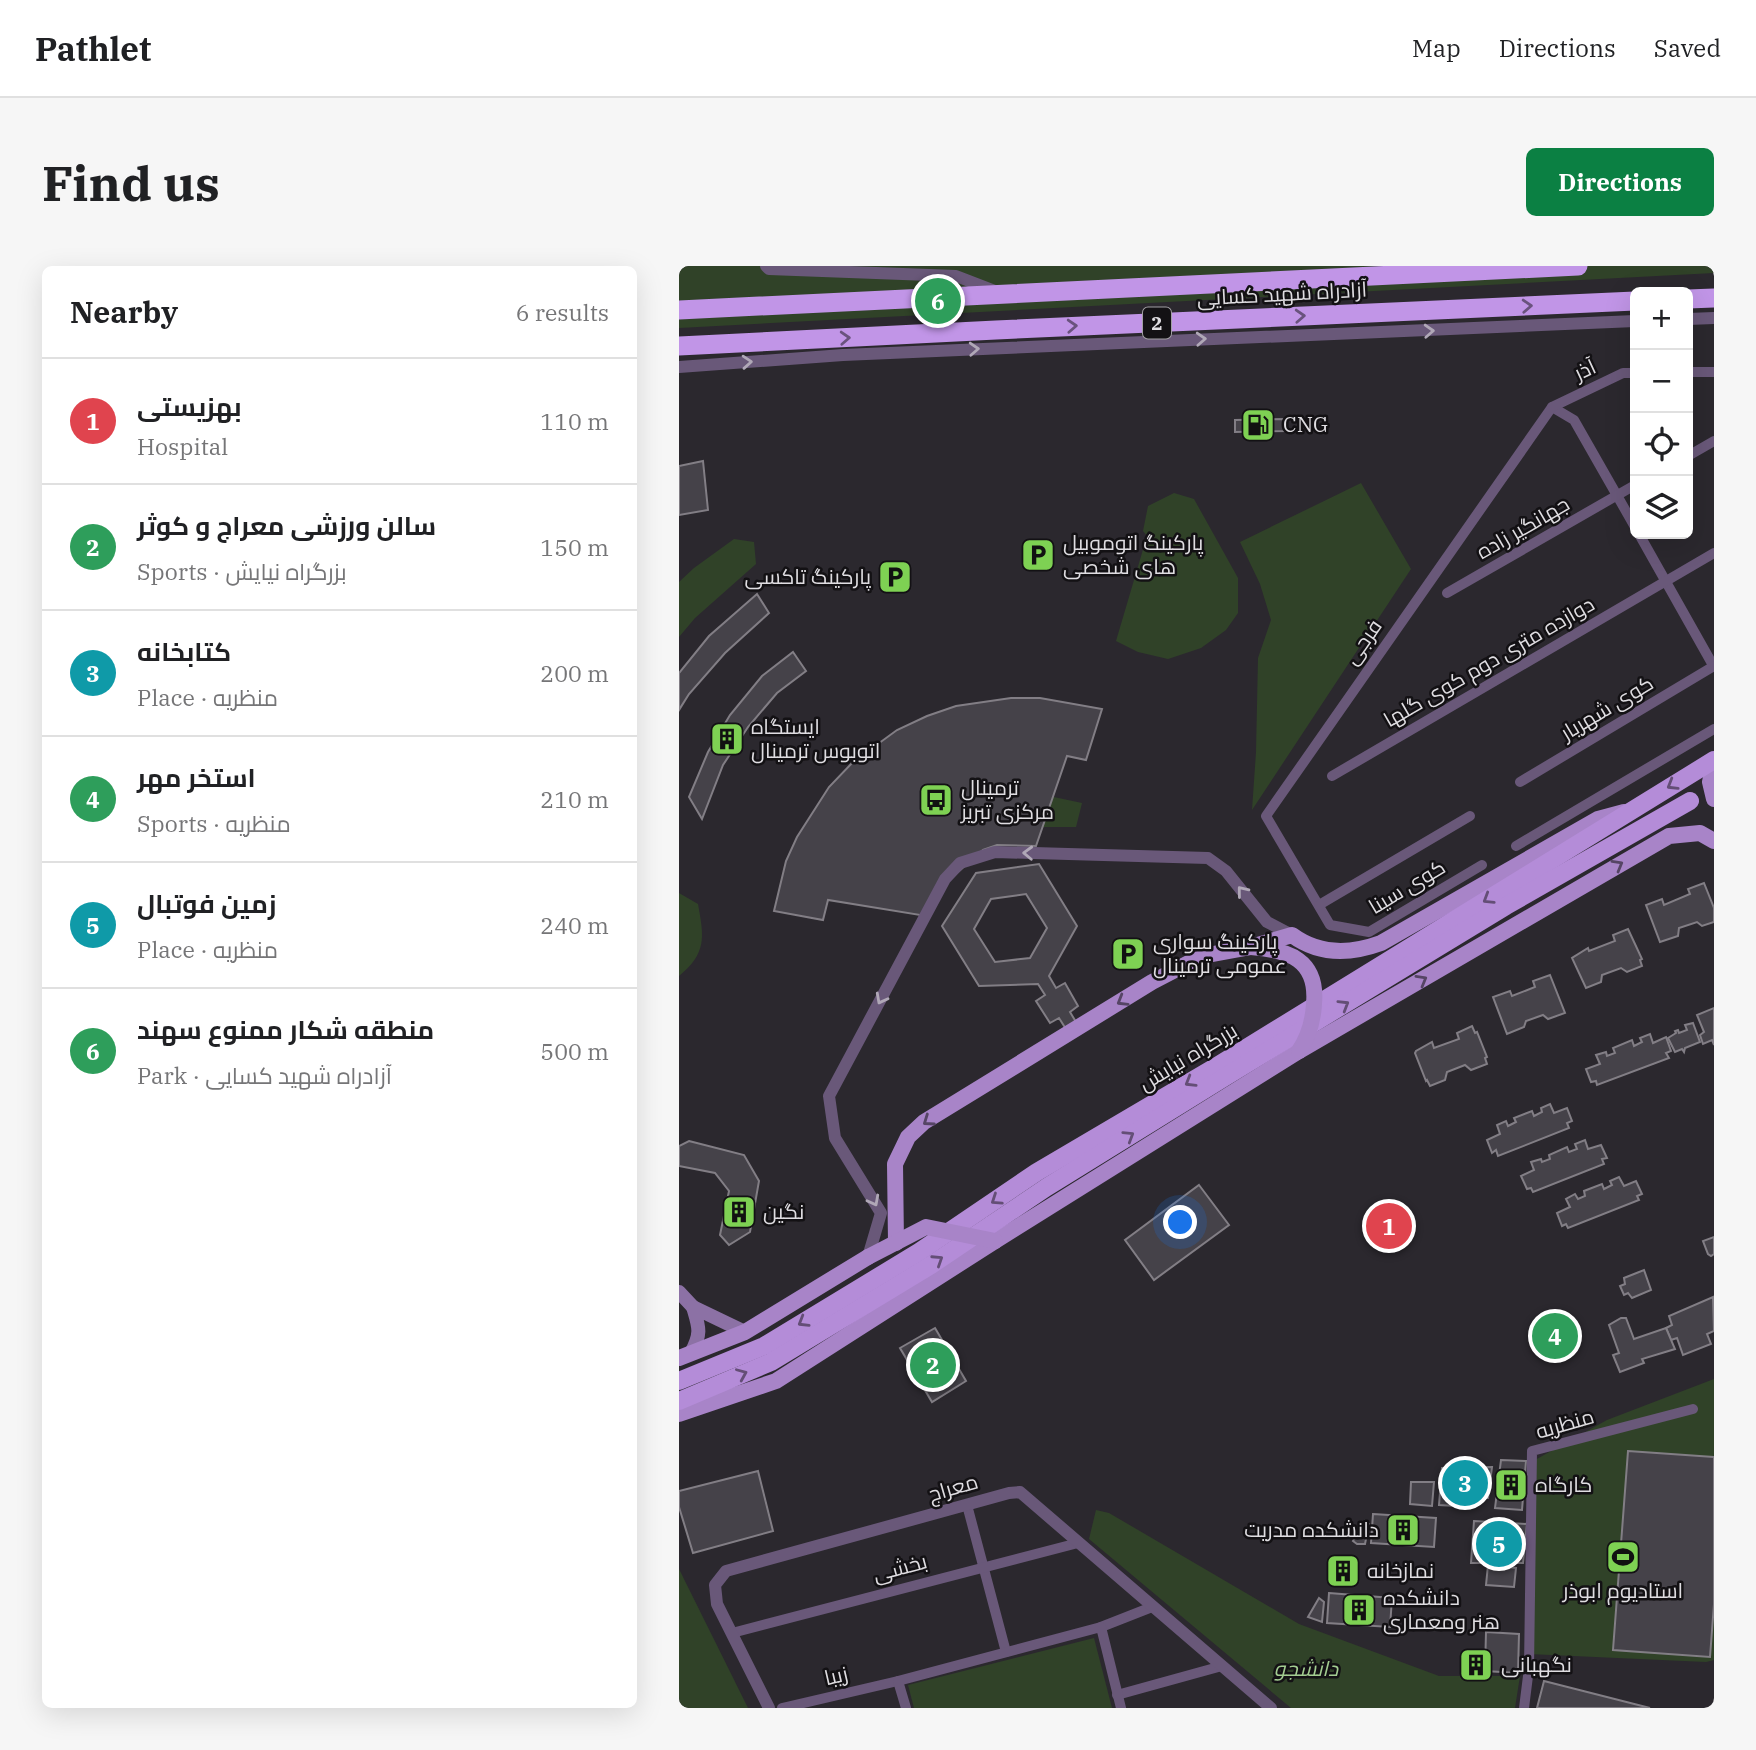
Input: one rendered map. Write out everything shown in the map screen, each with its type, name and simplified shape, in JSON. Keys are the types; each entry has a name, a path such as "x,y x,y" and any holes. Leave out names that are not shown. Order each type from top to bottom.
{"highway":[{"name":"آزادراه شهید کسایی","path":"679,310 1578,266"},
{"path":"1693,299 1714,298"},
{"name":"آزادراه شهید کسایی","path":"679,346 1630,302"},
{"name":"بزرگراه نیایش","path":"679,1381 764,1346 919,1252 1037,1172 1217,1066 1629,811 1714,762"},
{"name":"بزرگراه نیایش","path":"679,1401 771,1362 932,1265 1047,1187 1237,1070 1506,906 1690,801"}],"main road":[{"path":"1714,762 1710,782 1714,799"},
{"path":"896,1243 895,1164 897,1155 908,1137 924,1122 1152,982 1202,956 1251,947 1292,935 1305,944 1331,950 1361,951 1381,943 1598,819 1629,811"},
{"path":"679,1414 776,1381 1299,1051 1669,836 1700,833 1714,841"},
{"path":"1251,947 1277,949 1299,960 1311,973 1315,990 1314,1014 1308,1038 1299,1051"},
{"path":"685,1355 745,1332 868,1257 926,1227 995,1241"},
{"path":"679,1292 694,1307 745,1332"},
{"path":"685,1355 698,1341 700,1330 694,1307"}],"street":[{"path":"767,266 769,269 956,276 999,293"},
{"path":"1693,319 1714,318"},
{"path":"679,367 843,355 1630,321"},
{"path":"1693,372 1714,372"},
{"name":"آذر","path":"1552,407 1623,373 1630,373"},
{"path":"1552,407 1574,420 1630,518"},
{"name":"فرجی","path":"1319,905 1266,816 1552,407"},
{"path":"1693,453 1714,441"},
{"name":"جهانگیر زاده","path":"1447,593 1630,488"},
{"path":"1642,539 1714,667"},
{"name":"دوازده متری دوم کوی گلها","path":"1332,776 1714,553"},
{"name":"کوی شهریار","path":"1520,782 1714,667"},
{"path":"1516,846 1714,729"},
{"path":"1319,905 1469,816"},
{"path":"868,1257 881,1213 835,1138 829,1096 945,879 960,863 995,852 1208,858 1226,871 1267,922 1292,935"},
{"name":"کوی سینا","path":"1319,905 1330,925 1369,932 1482,865"},
{"name":"منظریه","path":"1524,1708 1529,1668 1532,1451 1693,1409"},
{"name":"معراج","path":"769,1708 717,1604 715,1585 726,1571 1020,1492 1271,1708"},
{"path":"967,1505 1006,1652"},
{"name":"بخشی","path":"732,1633 1078,1543"},
{"name":"زیبا","path":"782,1708 898,1681 1101,1627 1152,1607"},
{"path":"1101,1627 1121,1708"},
{"path":"1117,1695 1222,1666"},
{"path":"898,1681 906,1708"}],"green space":[{"path":"679,266 1714,266 1714,273 679,328"},
{"path":"1361,483 1411,569 1252,810 1258,658 1271,620 1260,584 1240,542"},
{"path":"1174,493 1194,499 1238,578 1238,613 1226,630 1201,648 1168,659 1138,652 1116,641 1147,536 1143,531 1148,506"},
{"path":"734,539 754,542 756,564 695,618 679,637 679,582"},
{"path":"1049,796 1082,803 1076,827 1043,827"},
{"path":"679,893 698,904 702,935 695,960 679,976"},
{"name":"استادیوم ابوذر","path":"1714,1379 1714,1660 1706,1662 1529,1654 1535,1460 1607,1420"},
{"name":"دانشجو","path":"1096,1510 1109,1513 1299,1624 1439,1676 1520,1676 1515,1708 1291,1708 1089,1539"},
{"path":"679,1569 748,1708 679,1708"},
{"path":"1094,1638 1112,1708 914,1708 908,1685"}],"building":[{"path":"1287,419 1287,431 1235,432 1235,420"},
{"path":"703,461 708,510 679,515 679,466"},
{"path":"757,594 769,613 725,653 689,694 679,710 679,673 709,636"},
{"name":"ایستگاه اتوبوس ترمینال","path":"793,652 806,671 777,693 748,727 723,765 702,819 689,797 708,752 730,715 762,676"},
{"name":"ترمینال مرکزی تبریز","path":"1011,698 1040,698 1102,709 1086,760 1067,756 1036,846 997,845 983,850 934,893 926,916 828,900 823,920 774,911 786,861 797,837 829,787 852,763 897,730 927,716 956,706"},
{"path":"1039,864 1077,926 1049,976 1056,988 1065,983 1078,1006 1070,1012 1076,1022 1066,1029 1059,1018 1050,1023 1036,1001 1045,995 1038,984 979,986 942,926 976,873","holes":["1026,894 1047,928 1030,958 995,962 974,929 991,899"]},
{"path":"1704,883 1714,908 1714,922 1702,926 1697,922 1679,928 1678,936 1660,942 1646,905 1662,899 1664,905 1690,894 1688,889"},
{"path":"1628,929 1642,959 1642,966 1627,972 1621,968 1602,975 1601,982 1586,988 1572,958 1588,948 1589,951 1615,941 1613,935"},
{"path":"1550,975 1565,1013 1548,1019 1543,1015 1526,1021 1524,1027 1507,1034 1493,997 1510,991 1512,996 1535,987 1533,981"},
{"path":"1714,1008 1714,1045 1712,1040 1703,1044 1700,1035 1704,1032 1697,1015"},
{"path":"1693,1023 1700,1042 1685,1048 1684,1052 1682,1049 1675,1052 1668,1038 1676,1033 1675,1031 1678,1030 1679,1033 1687,1030 1685,1025"},
{"path":"1472,1026 1487,1057 1487,1064 1471,1070 1465,1065 1447,1072 1445,1080 1430,1086 1416,1051 1432,1042 1434,1048 1459,1039 1457,1033"},
{"path":"1650,1034 1653,1043 1666,1037 1671,1051 1666,1053 1669,1058 1597,1085 1596,1081 1591,1082 1586,1069 1600,1064 1596,1055 1606,1052 1607,1056 1615,1053 1613,1048 1632,1040 1634,1046 1642,1042 1640,1038"},
{"path":"1550,1104 1554,1113 1567,1108 1572,1121 1567,1123 1569,1128 1498,1156 1496,1150 1492,1153 1487,1140 1500,1134 1497,1125 1506,1121 1508,1126 1516,1122 1514,1118 1532,1111 1534,1116 1542,1112 1541,1108"},
{"path":"1585,1140 1588,1149 1601,1145 1607,1158 1602,1159 1604,1164 1533,1192 1531,1188 1527,1189 1521,1176 1534,1170 1531,1162 1550,1159 1549,1155 1567,1147 1569,1152 1577,1149 1575,1144"},
{"name":"نگین","path":"689,1141 744,1155 759,1181 750,1232 729,1245 720,1235 729,1191 715,1173 679,1166 679,1146"},
{"path":"1619,1177 1624,1186 1636,1181 1642,1194 1637,1196 1639,1200 1568,1228 1566,1224 1562,1226 1557,1213 1570,1207 1566,1199 1575,1194 1578,1199 1585,1196 1584,1191 1602,1184 1604,1189 1612,1185 1610,1181"},
{"path":"1199,1185 1229,1225 1154,1280 1125,1240"},
{"path":"1714,1237 1714,1254 1711,1256 1703,1241"},
{"path":"1644,1270 1651,1290 1632,1298 1628,1293 1624,1295 1620,1286 1625,1284 1624,1278"},
{"path":"1713,1297 1714,1331 1707,1334 1711,1344 1683,1355 1677,1338 1671,1340 1666,1328 1672,1325 1669,1316"},
{"path":"1626,1318 1634,1339 1666,1328 1675,1349 1642,1359 1644,1363 1620,1372 1613,1355 1619,1353 1609,1325"},
{"path":"935,1328 966,1381 932,1402 900,1348"},
{"path":"1628,1451 1714,1457 1714,1604 1710,1657 1613,1650"},
{"name":"کارگاه","path":"1501,1460 1526,1461 1522,1510 1495,1508"},
{"path":"1492,1467 1488,1498 1475,1498 1474,1507 1439,1505 1442,1468"},
{"path":"758,1471 773,1531 693,1553 679,1507 679,1491"},
{"path":"1411,1482 1434,1482 1432,1506 1410,1504"},
{"name":"دانشکده مدریت","path":"1373,1514 1436,1518 1434,1547 1371,1543"},
{"path":"1365,1521 1369,1524 1365,1544 1357,1544 1353,1541"},
{"path":"1474,1521 1527,1524 1523,1563 1471,1563"},
{"name":"نمازخانه","path":"1341,1557 1353,1561 1346,1583 1332,1580"},
{"path":"1488,1565 1516,1568 1514,1587 1486,1585"},
{"name":"دانشکده هنر ومعماری","path":"1329,1593 1392,1598 1390,1627 1327,1623"},
{"path":"1319,1598 1324,1602 1322,1622 1308,1617"},
{"path":"1486,1632 1519,1634 1518,1673 1485,1671"},
{"path":"1544,1681 1650,1708 1537,1708"}],"place":[{"name":"منطقه شکار ممنوع سهند","path":"938,301"},
{"name":"CNG","path":"1258,425"},
{"name":"پارکینگ اتوموبیل های شخصی","path":"1038,555"},
{"name":"پارکینگ تاکسی","path":"895,577"},
{"name":"ایستگاه اتوبوس ترمینال","path":"727,739"},
{"name":"ترمینال مرکزی تبریز","path":"936,800"},
{"name":"پارکینگ سواری عمومی ترمینال","path":"1128,954"},
{"name":"نگین","path":"739,1212"},
{"name":"بهزیستی","path":"1389,1226"},
{"name":"استخر مهر","path":"1555,1336"},
{"name":"سالن ورزشی معراج و کوثر","path":"933,1365"},
{"name":"کتابخانه","path":"1465,1483"},
{"name":"کارگاه","path":"1511,1485"},
{"name":"دانشکده مدریت","path":"1403,1530"},
{"name":"زمین فوتبال","path":"1499,1544"},
{"name":"استادیوم ابوذر","path":"1623,1557"},
{"name":"نمازخانه","path":"1343,1571"},
{"name":"دانشکده هنر ومعماری","path":"1359,1610"},
{"name":"نگهبانی","path":"1476,1665"}]}
